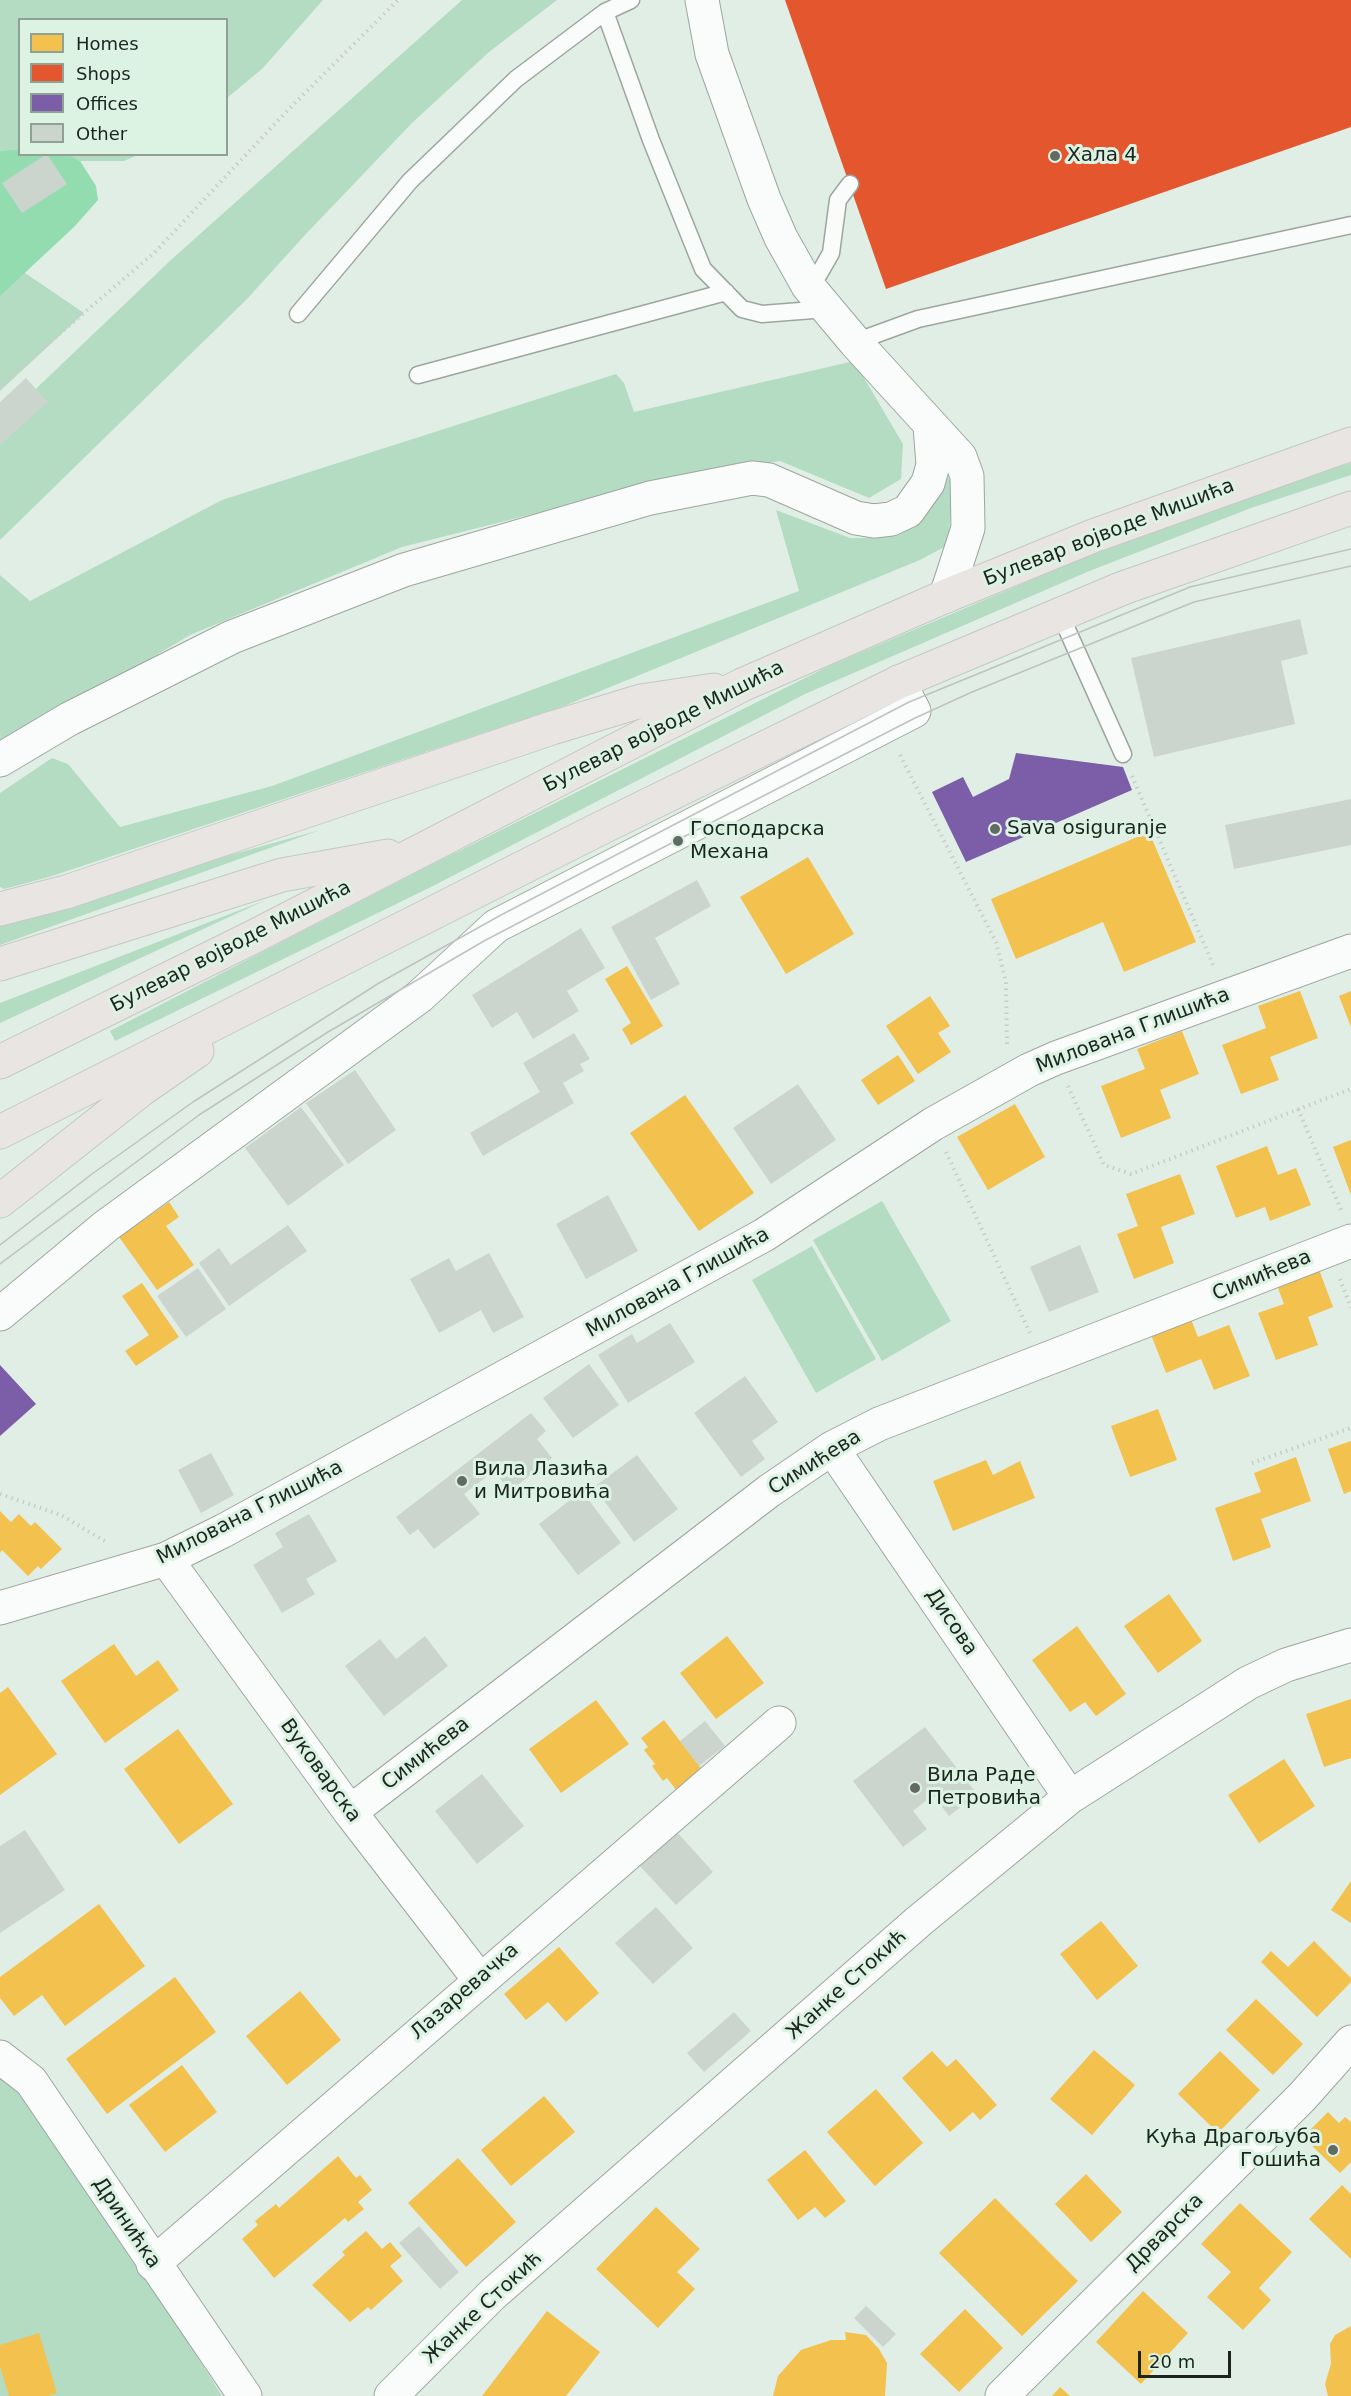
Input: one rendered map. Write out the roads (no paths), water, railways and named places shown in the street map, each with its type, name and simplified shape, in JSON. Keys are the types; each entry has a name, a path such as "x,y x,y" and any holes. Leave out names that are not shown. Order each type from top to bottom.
{"main road":[{"name":"Булевар војводе Мишића","path":"0,1062 742,686 946,596 1093,536 1351,444"},
{"path":"0,1132 899,682 1133,585 1351,508"},
{"path":"0,909 66,892 503,743 641,700 742,686"},
{"path":"0,964 282,875 422,850"},
{"path":"0,1201 174,1066 325,968"}],"street":[{"path":"702,0 712,54 764,199 781,238 817,297 960,457 967,476 968,528 946,596"},
{"path":"0,760 69,719 232,637 404,570 640,501 752,477 769,480 856,518 874,521 891,519 908,511 928,483 933,465 930,426"},
{"path":"0,1314 106,1226 419,997 496,926 914,711 899,682"},
{"name":"Милована Глишића","path":"0,1608 166,1559 506,1378 764,1235 933,1124 1056,1058 1351,951"},
{"name":"Симићева","path":"350,1812 769,1491 832,1448 879,1424 1044,1362 1351,1241"},
{"name":"Дисова","path":"832,1448 1070,1797"},
{"name":"Вуковарска","path":"166,1559 350,1812 479,1979"},
{"name":"Жанке Стокић","path":"391,2396 493,2294 919,1921 1070,1797 1248,1683 1286,1665 1351,1645"},
{"name":"Лазаревачка","path":"153,2264 479,1979 779,1723"},
{"name":"Дрварска","path":"1002,2396 1348,2053"},
{"name":"Дринићка","path":"0,2057 31,2081 153,2264 245,2396"}],"lane":[{"path":"298,314 410,181 516,79 605,12 631,0"},
{"path":"605,12 651,140 703,269 742,309 762,314 817,297 819,274 831,253 838,200 850,184"},
{"path":"855,342 918,319 1351,225"},
{"path":"418,375 726,292"},
{"path":"1060,614 1123,754"}],"tram line":[{"path":"0,1245 92,1174 193,1102 379,983 501,915 909,702 1190,587 1351,549"},
{"path":"0,1264 199,1115 328,1032 484,941 627,866 913,719 972,692 1194,602 1351,566"}],"place":[{"name":"Хала 4","path":"1055,156"},
{"name":"Sava osiguranje","path":"995,829"},
{"name":"Господарска Механа","path":"678,841"},
{"name":"Вила Лазића и Митровића","path":"462,1481"},
{"name":"Вила Раде Петровића","path":"915,1788"},
{"name":"Кућа Драгољуба Гошића","path":"1333,2150"}]}
